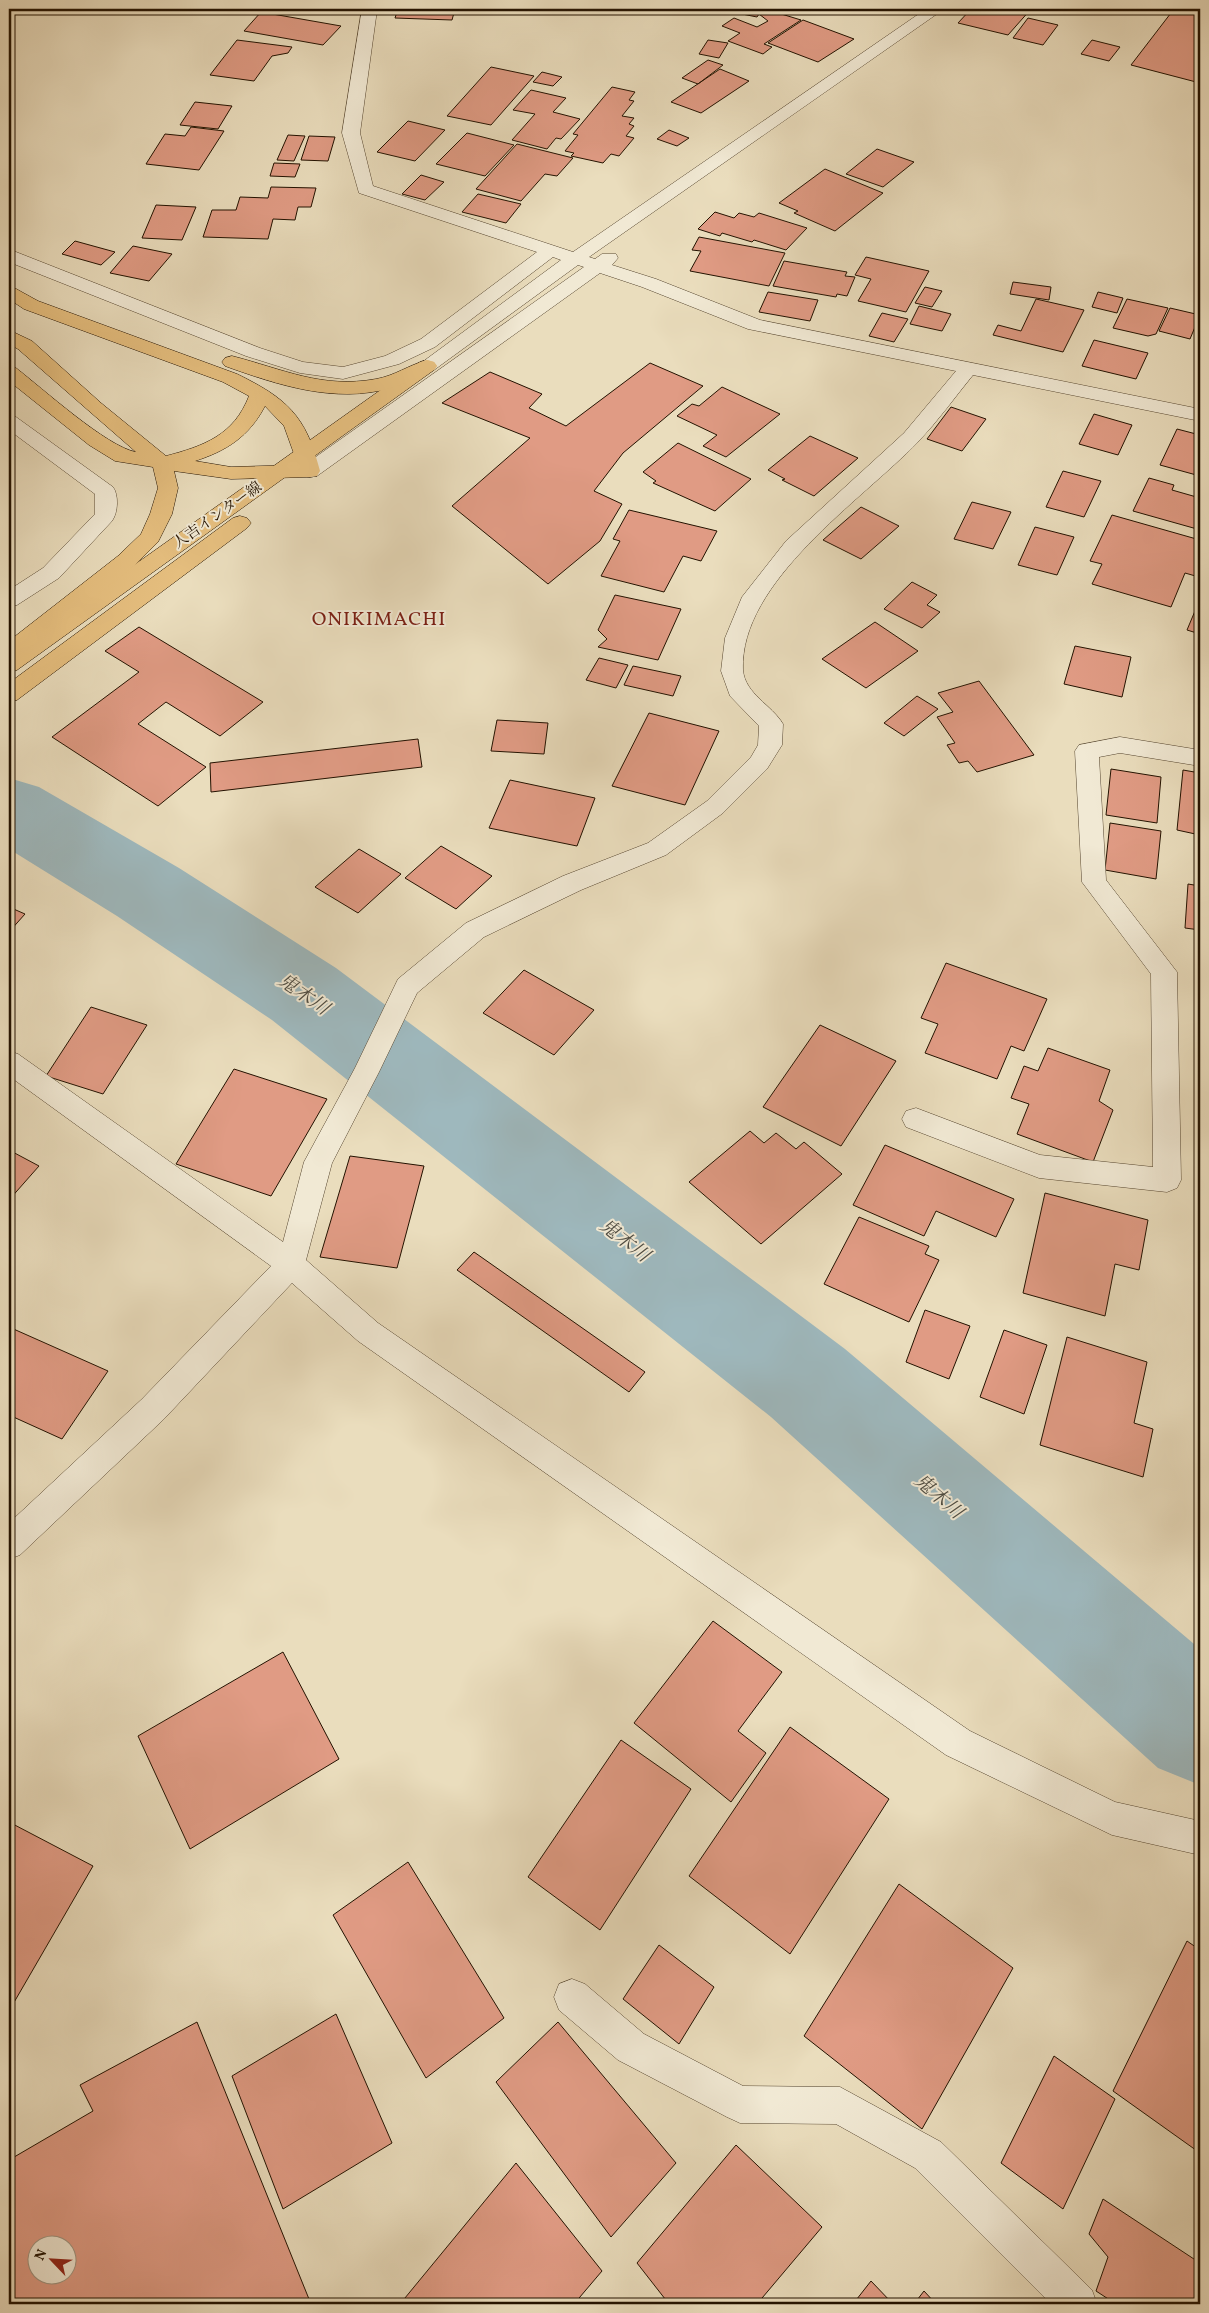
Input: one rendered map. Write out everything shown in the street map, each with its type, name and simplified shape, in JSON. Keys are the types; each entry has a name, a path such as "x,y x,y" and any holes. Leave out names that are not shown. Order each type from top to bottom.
{"main road":[{"path":"9,282 263,373 305,385 339,390 379,385 428,366"},
{"path":"9,291 31,305 230,378 260,392 284,412 295,428 308,462 277,474 230,473 122,456 96,441 9,372"},
{"path":"9,336 25,345 94,407 162,463 168,488 161,514 150,537 126,561 9,652"},
{"name":"人吉インター線","path":"9,694 308,462 428,366"},
{"path":"162,463 218,447 239,430 256,409 260,392"},
{"name":"人吉インター線","path":"9,665 277,474"}],"street":[{"path":"428,366 576,258 936,9"},
{"path":"369,10 351,133 365,189 648,283 755,325 1200,415"},
{"path":"308,462 599,266 628,242 683,185"},
{"path":"9,256 253,352 300,368 343,373 392,360 428,343 550,251"},
{"path":"9,1544 152,1409 291,1264 318,1162 366,1072 407,986 476,930 572,883 657,850 715,807 759,762 770,744 770,724 738,690 732,672 736,638 753,597 794,546 911,437 969,368"},
{"path":"9,421 106,492 105,516 51,573 9,600"},
{"path":"916,1119 1039,1166 1167,1180 1164,972 1094,882 1087,751 1120,745 1200,758"},
{"path":"9,1062 291,1264 368,1332 958,1743 1112,1818 1200,1838"},
{"path":"572,1997 630,2048 740,2104 840,2106 928,2155 1078,2304"}],"building":[{"path":"398,9 455,9 452,20 395,18"},
{"path":"747,9 765,9 801,20 764,44 772,47 763,54 728,41 740,33 722,26 734,18 757,27 768,21 759,14 757,17 742,14"},
{"path":"971,9 1031,9 1008,35 958,23"},
{"path":"1174,9 1200,9 1200,83 1131,65"},
{"path":"261,12 341,26 323,45 244,31"},
{"path":"1028,18 1058,25 1043,45 1013,38"},
{"path":"803,20 854,39 818,62 768,43"},
{"path":"237,40 292,47 288,53 272,56 254,81 210,75"},
{"path":"708,40 728,43 719,58 699,54"},
{"path":"1092,40 1120,47 1109,61 1081,54"},
{"path":"708,60 723,65 698,84 682,78"},
{"path":"491,67 534,76 491,125 447,116"},
{"path":"720,69 749,81 701,113 671,102"},
{"path":"542,72 562,77 553,86 533,82"},
{"path":"612,87 635,92 629,100 634,101 622,116 634,118 629,124 634,126 626,136 634,138 619,156 611,154 603,163 571,156 574,153 565,151 578,135 573,134"},
{"path":"531,90 566,98 553,112 580,119 561,139 556,138 547,149 512,140 535,114 513,110"},
{"path":"195,102 232,106 218,129 180,125"},
{"path":"408,121 445,130 415,161 377,152"},
{"path":"191,127 224,131 199,170 146,164 165,134 185,136"},
{"path":"669,130 689,138 677,146 657,139"},
{"path":"467,133 514,145 485,176 436,164"},
{"path":"288,135 305,136 294,161 277,160"},
{"path":"309,136 335,137 328,161 301,160"},
{"path":"517,144 573,158 557,176 545,174 521,201 476,189"},
{"path":"877,149 914,162 883,187 846,174"},
{"path":"274,163 300,164 295,177 270,176"},
{"path":"825,169 883,193 835,231 794,213 798,211 779,203"},
{"path":"421,175 444,182 425,200 402,194"},
{"path":"271,187 316,188 311,207 298,207 295,220 273,219 268,239 203,237 212,210 236,210 240,197 268,198"},
{"path":"478,194 521,204 506,223 462,212"},
{"path":"156,205 196,207 182,240 142,238"},
{"path":"715,212 734,218 739,213 754,217 759,213 807,228 786,250 754,240 752,242 722,233 720,236 698,229"},
{"path":"699,237 785,253 769,286 690,271 701,251 692,250"},
{"path":"75,241 115,252 101,265 62,254"},
{"path":"133,246 172,254 149,281 110,273"},
{"path":"866,257 929,271 906,312 858,301 871,279 855,275"},
{"path":"784,261 847,272 845,276 855,277 847,296 837,294 836,297 773,286"},
{"path":"1013,282 1051,287 1049,300 1010,294"},
{"path":"925,287 942,291 932,307 915,303"},
{"path":"768,292 818,300 810,321 759,312"},
{"path":"1098,292 1123,298 1117,313 1092,307"},
{"path":"1036,299 1084,310 1063,352 993,335 998,325 1021,331"},
{"path":"1127,299 1168,308 1156,334 1148,336 1113,328"},
{"path":"919,306 951,314 942,331 910,324"},
{"path":"1170,308 1200,315 1190,339 1159,331"},
{"path":"882,313 908,319 894,342 869,336"},
{"path":"1094,340 1148,353 1136,379 1082,366"},
{"path":"650,363 703,386 623,453 594,491 622,504 600,541 548,584 452,506 530,438 442,403 490,372 542,394 529,408 566,426"},
{"path":"722,387 780,414 726,457 703,446 717,435 677,416 692,404 699,406"},
{"path":"951,407 986,419 962,451 927,439"},
{"path":"1094,414 1132,425 1118,455 1079,444"},
{"path":"1177,429 1200,435 1200,476 1160,465"},
{"path":"810,436 858,458 814,496 782,480 785,479 768,470"},
{"path":"678,443 751,479 715,511 653,483 656,481 643,472"},
{"path":"1063,471 1101,481 1084,517 1046,507"},
{"path":"1149,478 1174,485 1172,490 1200,498 1200,522 1197,529 1133,511"},
{"path":"972,502 1011,512 993,549 954,539"},
{"path":"861,507 899,526 861,559 823,540"},
{"path":"629,510 717,531 701,561 683,556 664,592 601,576 620,541 613,539"},
{"path":"1112,515 1200,540 1199,577 1185,573 1171,607 1092,584 1102,564 1090,561"},
{"path":"1035,527 1074,537 1057,575 1018,565"},
{"path":"912,582 937,595 927,605 940,612 922,628 884,609"},
{"path":"615,595 681,609 658,660 598,647 607,639 598,630"},
{"path":"1200,599 1200,634 1187,630"},
{"path":"875,622 918,651 866,688 822,659"},
{"path":"139,627 263,702 220,736 166,702 138,724 206,767 158,806 52,737 139,672 105,651"},
{"path":"1075,646 1131,657 1122,697 1064,684"},
{"path":"599,658 628,665 616,688 586,680"},
{"path":"633,666 681,676 673,696 624,685"},
{"path":"979,681 1034,755 977,772 968,761 959,763 947,745 955,743 937,717 953,712 938,693"},
{"path":"917,696 938,709 904,736 884,723"},
{"path":"649,713 719,731 685,805 612,786"},
{"path":"497,720 548,723 544,754 491,751"},
{"path":"418,739 422,767 211,792 210,763"},
{"path":"1111,769 1161,777 1157,823 1106,815"},
{"path":"1183,770 1200,773 1200,835 1177,830"},
{"path":"510,780 595,798 577,846 489,828"},
{"path":"1110,823 1161,831 1156,879 1105,870"},
{"path":"441,846 492,876 456,909 405,878"},
{"path":"359,849 401,874 358,913 315,887"},
{"path":"1188,884 1200,886 1200,930 1185,928"},
{"path":"9,907 25,914 9,932"},
{"path":"946,963 1047,999 1024,1051 1011,1046 997,1079 925,1053 938,1024 921,1018"},
{"path":"524,970 594,1010 554,1055 483,1013"},
{"path":"91,1007 147,1025 103,1094 46,1076"},
{"path":"820,1025 896,1061 841,1146 763,1107"},
{"path":"1048,1048 1110,1070 1099,1101 1113,1110 1093,1162 1017,1134 1029,1104 1011,1098 1024,1066 1038,1071"},
{"path":"234,1069 327,1099 271,1196 176,1164"},
{"path":"750,1131 764,1143 776,1133 796,1149 804,1142 842,1174 761,1244 689,1182"},
{"path":"885,1145 1014,1199 996,1237 936,1211 924,1236 853,1205"},
{"path":"9,1150 39,1166 9,1200"},
{"path":"350,1156 424,1166 397,1268 320,1257"},
{"path":"1045,1193 1148,1220 1139,1270 1115,1264 1105,1316 1023,1293"},
{"path":"859,1217 929,1246 925,1254 939,1260 909,1322 824,1284"},
{"path":"474,1252 645,1372 629,1392 457,1270"},
{"path":"925,1310 970,1326 949,1379 906,1362"},
{"path":"9,1327 108,1371 62,1439 9,1415"},
{"path":"1004,1330 1047,1345 1024,1414 980,1397"},
{"path":"1067,1337 1147,1362 1134,1423 1153,1429 1143,1477 1040,1445"},
{"path":"713,1621 782,1672 738,1731 766,1753 731,1802 634,1723"},
{"path":"283,1652 339,1759 190,1849 138,1736"},
{"path":"790,1727 889,1799 790,1954 689,1876"},
{"path":"621,1740 691,1789 600,1930 528,1877"},
{"path":"9,1822 93,1866 9,2011"},
{"path":"408,1862 504,2018 426,2078 333,1915"},
{"path":"899,1884 1013,1968 922,2129 804,2036"},
{"path":"1187,1941 1200,1950 1200,2153 1113,2091"},
{"path":"659,1945 714,1987 679,2044 623,1999"},
{"path":"336,2014 392,2143 283,2209 232,2076"},
{"path":"197,2022 311,2304 9,2304 9,2160 93,2111 80,2085"},
{"path":"558,2022 676,2163 611,2237 496,2082"},
{"path":"1054,2056 1115,2099 1063,2209 1001,2163"},
{"path":"736,2145 822,2227 757,2304 669,2304 637,2263"},
{"path":"516,2163 602,2271 574,2304 400,2304"},
{"path":"1103,2199 1200,2263 1200,2304 1116,2304 1096,2291 1108,2257 1089,2234"},
{"path":"871,2281 893,2304 853,2304"},
{"path":"924,2291 936,2304 914,2304"}],"waterway":[{"name":"鬼木川","path":"9,809 148,892 304,994 808,1383 1200,1726"}],"district":[{"name":"ONIKIMACHI","path":"379,620"}]}
